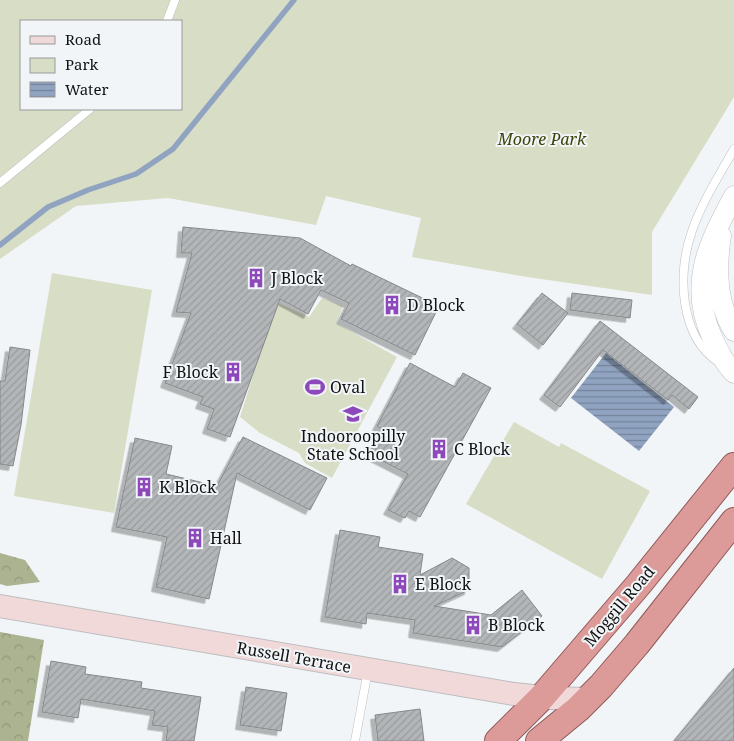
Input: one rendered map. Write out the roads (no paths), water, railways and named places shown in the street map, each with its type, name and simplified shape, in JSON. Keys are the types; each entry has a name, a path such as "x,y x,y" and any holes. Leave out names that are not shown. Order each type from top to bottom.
{"highway":[{"name":"Moggill Road","path":"498,741 542,698 639,584 734,466"},
{"path":"539,741 588,699 637,644 734,521"}],"main road":[{"name":"Russell Terrace","path":"0,606 514,694 542,698 588,699"}],"street":[{"path":"730,204 714,233 704,262 701,294 704,316 710,334 721,356 732,371"},
{"path":"730,204 720,242 718,267 719,290 734,331"}],"lane":[{"path":"167,20 175,0"},
{"path":"0,183 89,110"},
{"path":"732,371 711,358 698,344 689,322 684,286 685,264 692,232 702,207 734,149"},
{"path":"355,741 368,670"}],"water":[{"path":"606,353 674,407 639,451 571,398"}],"waterway":[{"path":"0,245 48,207 88,190 136,174 173,149 294,0"}],"place":[{"name":"J Block","path":"256,278"},
{"name":"D Block","path":"392,305"},
{"name":"F Block","path":"233,372"},
{"name":"Oval","path":"315,387"},
{"name":"Indooroopilly State School","path":"353,414"},
{"name":"C Block","path":"439,449"},
{"name":"K Block","path":"144,487"},
{"name":"Hall","path":"195,538"},
{"name":"E Block","path":"400,584"},
{"name":"B Block","path":"473,625"}],"park label":[{"name":"Moore Park","path":"542,139"}]}
